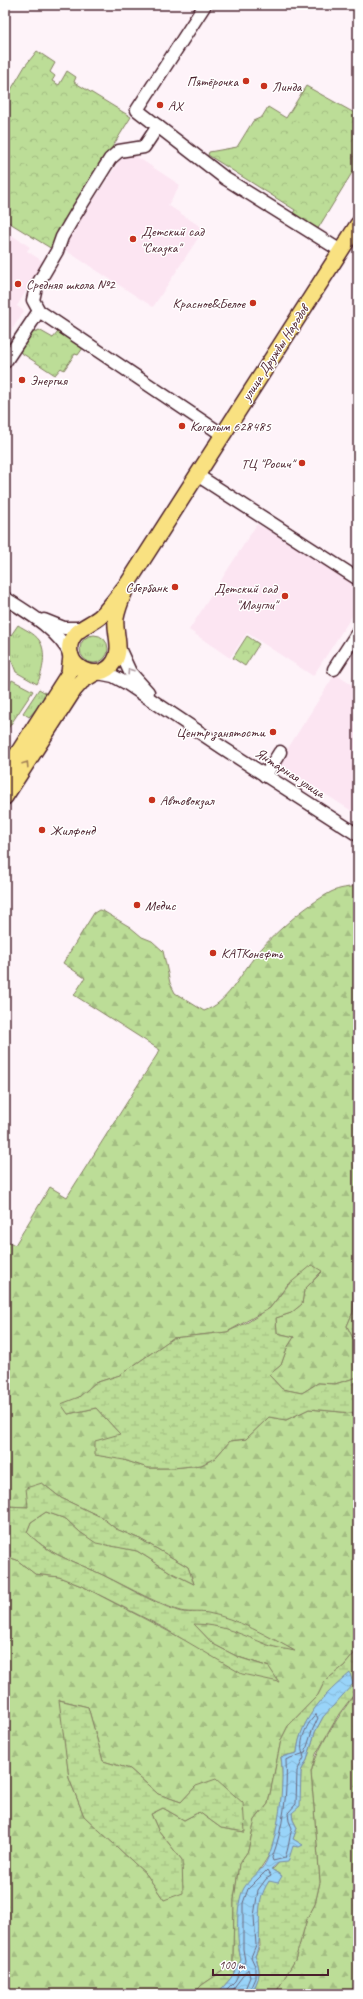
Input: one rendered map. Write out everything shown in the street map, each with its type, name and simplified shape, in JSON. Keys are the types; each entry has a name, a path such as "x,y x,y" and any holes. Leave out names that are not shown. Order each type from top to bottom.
{"main road":[{"name":"улица Дружбы Народов","path":"128,583 358,224"},
{"path":"5,773 69,673 71,656 70,648 76,633 105,612 128,583"},
{"path":"5,797 74,690 82,681 107,669 114,662 117,656 116,618 128,583"},
{"path":"85,627 95,625 103,626 112,634 117,642"},
{"path":"71,656 75,664 81,669 97,673"}],"street":[{"path":"205,5 137,110 226,179 341,251"},
{"path":"158,126 144,147 119,151 110,159 62,237 57,251 36,287 33,300 39,311 223,434"},
{"path":"5,362 39,311"},
{"path":"197,475 358,579"},
{"path":"5,598 25,611 59,638 71,656"},
{"path":"25,611 59,627 69,629 85,627"},
{"path":"334,669 358,632"},
{"path":"117,642 125,663 134,678 166,709"},
{"path":"97,673 119,679 166,709"},
{"name":"Янтарная улица","path":"166,709 265,776 358,835"},
{"path":"265,776 280,752"}],"shaded area":[{"name":"Детский сад \"Сказка\"","path":"131,153 180,185 168,205 204,229 153,307 62,248 124,154"},
{"name":"Средняя школа №2","path":"5,231 30,247 27,251 44,262 17,306 24,311 5,340"},
{"name":"Детский сад \"Маугли\"","path":"257,524 265,529 268,526 358,584 358,607 313,676 247,633 230,658 189,630"},
{"path":"335,674 358,689 358,815 278,764"}],"green space":[{"path":"37,51 55,63 50,72 55,76 52,81 59,85 67,71 76,77 74,82 131,117 58,234 52,249 5,220 5,100 25,66"},
{"path":"306,86 358,115 358,163 317,230 292,215 295,210 208,155 209,152 237,147 253,121 262,117 268,107 286,118"},
{"path":"39,330 53,338 58,332 83,348 78,355 75,354 64,370 61,368 55,375 17,350 26,336"},
{"path":"18,625 29,631 39,640 43,650 41,674 37,684 16,672 5,644"},
{"path":"94,635 104,639 108,649 104,659 94,663 84,659 80,649 84,639"},
{"path":"247,636 259,644 245,666 233,658"},
{"path":"12,680 33,691 5,733 5,695"},
{"path":"39,689 49,695 29,717 23,713"},
{"path":"358,886 358,1287 354,1290 353,1312 347,1326 355,1342 358,1344 358,1377 335,1384 318,1383 302,1393 282,1389 269,1375 281,1365 287,1348 294,1337 277,1333 276,1318 291,1313 302,1304 304,1290 322,1272 288,1284 270,1308 227,1332 173,1338 120,1375 95,1383 79,1397 68,1414 96,1408 120,1434 124,1460 148,1468 173,1468 201,1465 215,1458 230,1441 246,1439 269,1417 286,1420 309,1409 352,1413 358,1412 358,1649 344,1666 325,1681 318,1695 288,1726 281,1740 268,1804 255,1820 248,1851 239,1864 234,1900 233,1964 202,1985 193,1994 5,1994 5,1556 17,1560 35,1574 59,1577 84,1587 183,1639 238,1657 213,1644 193,1623 224,1628 274,1646 293,1650 263,1634 221,1617 206,1613 181,1611 166,1606 50,1551 27,1532 31,1522 46,1512 66,1519 80,1532 96,1542 137,1551 172,1573 194,1584 188,1567 140,1539 116,1529 101,1517 61,1498 42,1483 28,1507 5,1506 5,1240 15,1245 50,1187 67,1197 160,1050 74,995 85,978 63,963 94,913 99,910 103,911 130,927 142,937 152,941 163,951 170,983 175,993 204,1011 212,1007 226,996 260,950 269,940 300,913 331,892","holes":["60,1700 88,1707 103,1761 130,1769 158,1794 181,1802 196,1786 245,1832 221,1828 199,1812 184,1820 163,1808 151,1814 158,1830 182,1860 164,1900 147,1875 84,1816 69,1778"]},
{"path":"312,1265 322,1271 304,1290 302,1304 291,1313 276,1318 277,1333 294,1337 287,1348 281,1365 269,1375 282,1389 302,1393 318,1383 335,1384 358,1377 358,1412 352,1413 309,1409 286,1420 269,1417 246,1439 230,1441 215,1458 201,1465 173,1468 148,1468 124,1460 95,1455 95,1441 120,1434 96,1408 68,1414 61,1404 79,1397 95,1383 120,1375 173,1338 227,1332 248,1322 270,1308 288,1285"},
{"path":"358,1287 358,1344 355,1342 347,1326 353,1312 354,1290"},
{"path":"42,1483 61,1498 101,1517 116,1529 140,1539 188,1567 194,1584 172,1573 137,1551 96,1543 80,1532 66,1519 46,1512 31,1522 27,1532 42,1545 58,1555 103,1575 167,1607 181,1612 200,1612 219,1615 253,1629 295,1651 271,1646 223,1628 204,1624 194,1624 213,1644 238,1657 269,1667 279,1682 242,1674 162,1627 84,1587 59,1577 35,1574 17,1560 5,1556 5,1506 28,1507 26,1488"},
{"path":"358,1649 358,1689 339,1714 316,1754 311,1772 320,1882 315,1904 307,1919 295,1960 275,1994 251,1994 259,1975 255,1956 260,1946 258,1916 262,1891 269,1881 282,1876 271,1869 274,1868 293,1846 302,1845 293,1839 297,1828 293,1820 292,1813 300,1792 301,1771 307,1760 315,1732 331,1706 329,1691 312,1712 304,1727 298,1744 297,1753 281,1757 282,1791 277,1826 272,1848 257,1875 253,1887 239,1950 241,1960 231,1978 217,1994 193,1994 202,1985 233,1964 234,1900 239,1864 248,1851 255,1820 268,1804 281,1740 288,1726 318,1695 325,1681 344,1666"},
{"path":"358,1689 358,1994 275,1994 295,1960 307,1919 315,1904 320,1882 311,1772 325,1739"},
{"path":"59,1700 88,1707 103,1761 130,1769 158,1794 181,1802 196,1786 216,1779 243,1803 245,1832 221,1828 199,1812 184,1820 163,1808 151,1814 158,1830 182,1860 183,1893 164,1900 147,1875 84,1816 69,1778"}],"water":[{"path":"350,1673 353,1684 323,1717 315,1732 307,1760 301,1771 300,1806 292,1813 293,1820 297,1828 293,1839 303,1845 299,1847 293,1846 288,1862 278,1863 271,1869 282,1876 278,1883 269,1881 264,1891 260,1910 258,1947 255,1956 259,1972 256,1984 251,1994 217,1994 231,1978 241,1960 238,1913 241,1895 246,1884 266,1862 274,1840 280,1811 282,1781 281,1757 297,1753 299,1740 308,1718 323,1698"}],"place":[{"name":"Пятёрочка","path":"246,81"},
{"name":"Линда","path":"264,86"},
{"name":"АХ","path":"160,105"},
{"name":"Детский сад \"Сказка\"","path":"133,239"},
{"name":"Средняя школа №2","path":"18,284"},
{"name":"Красное&Белое","path":"253,303"},
{"name":"Энергия","path":"22,380"},
{"name":"Когалым 628485","path":"182,426"},
{"name":"ТЦ \"Росич\"","path":"302,463"},
{"name":"Сбербанк","path":"175,587"},
{"name":"Детский сад \"Маугли\"","path":"285,596"},
{"name":"Центр занятости","path":"273,732"},
{"name":"Автовокзал","path":"152,800"},
{"name":"Жилфонд","path":"42,830"},
{"name":"Медис","path":"137,905"},
{"name":"КАТКонефть","path":"213,953"}]}
